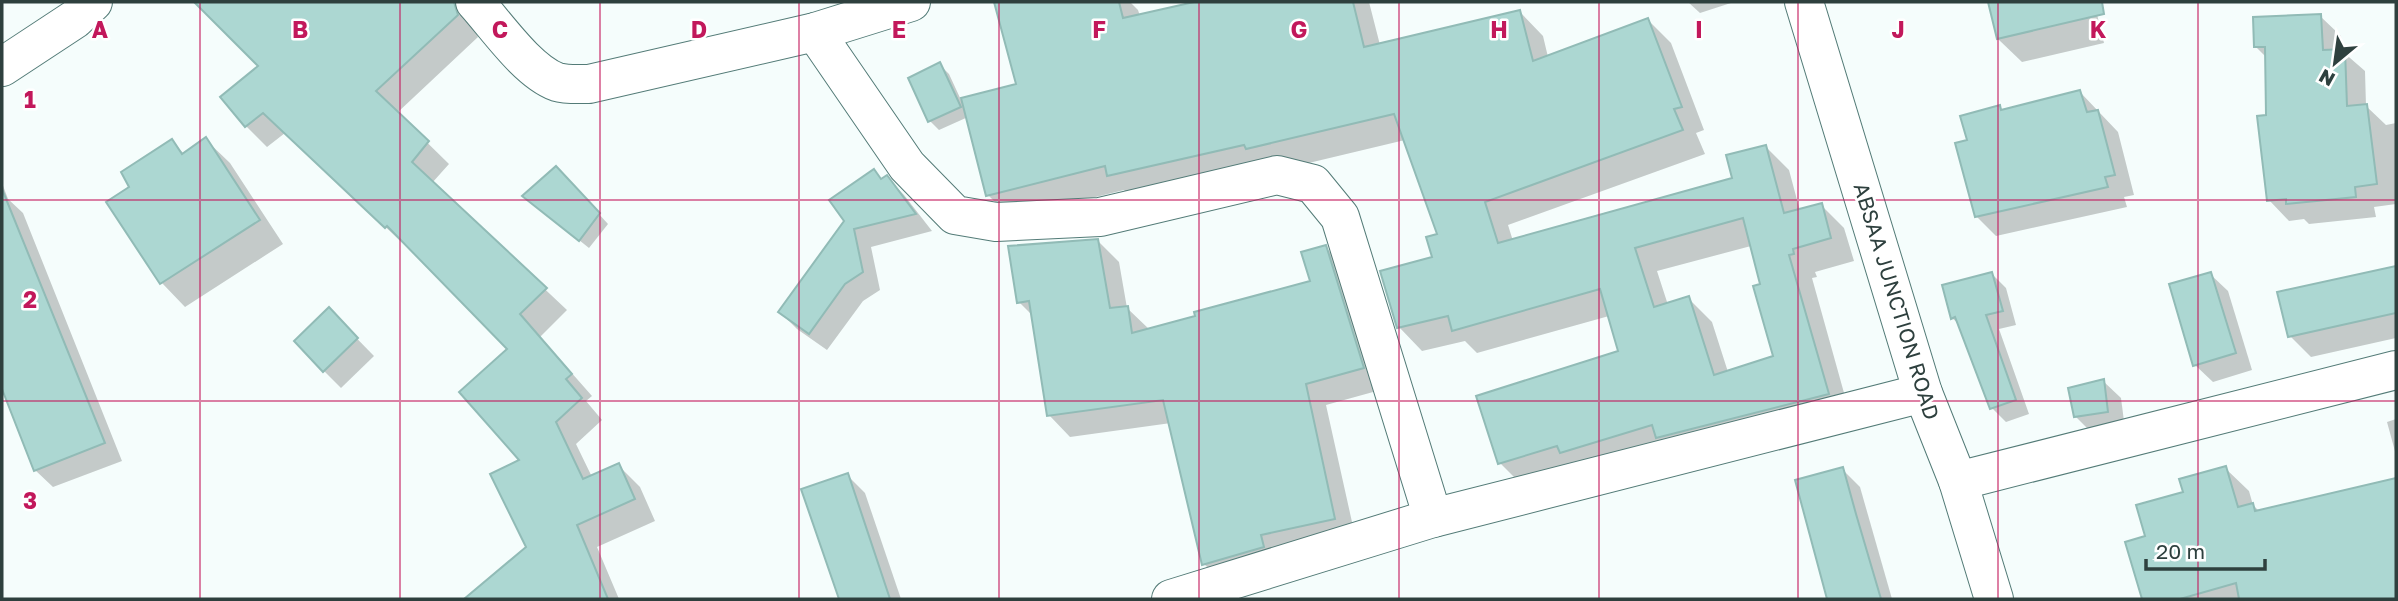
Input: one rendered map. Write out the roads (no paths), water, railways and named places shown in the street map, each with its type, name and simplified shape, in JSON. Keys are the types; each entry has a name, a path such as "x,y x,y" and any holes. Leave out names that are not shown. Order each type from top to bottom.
{"street":[{"path":"2,67 75,19 93,2"},
{"path":"475,2 531,64 555,81 572,85 815,32 911,2"},
{"name":"ABSAA JUNCTION ROAD","path":"1804,2 1923,393 1958,481 1994,599"},
{"path":"815,32 907,166 955,215 996,222 1100,217 1277,175 1313,184 1340,217 1433,518"},
{"path":"1958,481 2396,370"},
{"path":"1171,599 1433,518 1923,393"}]}
